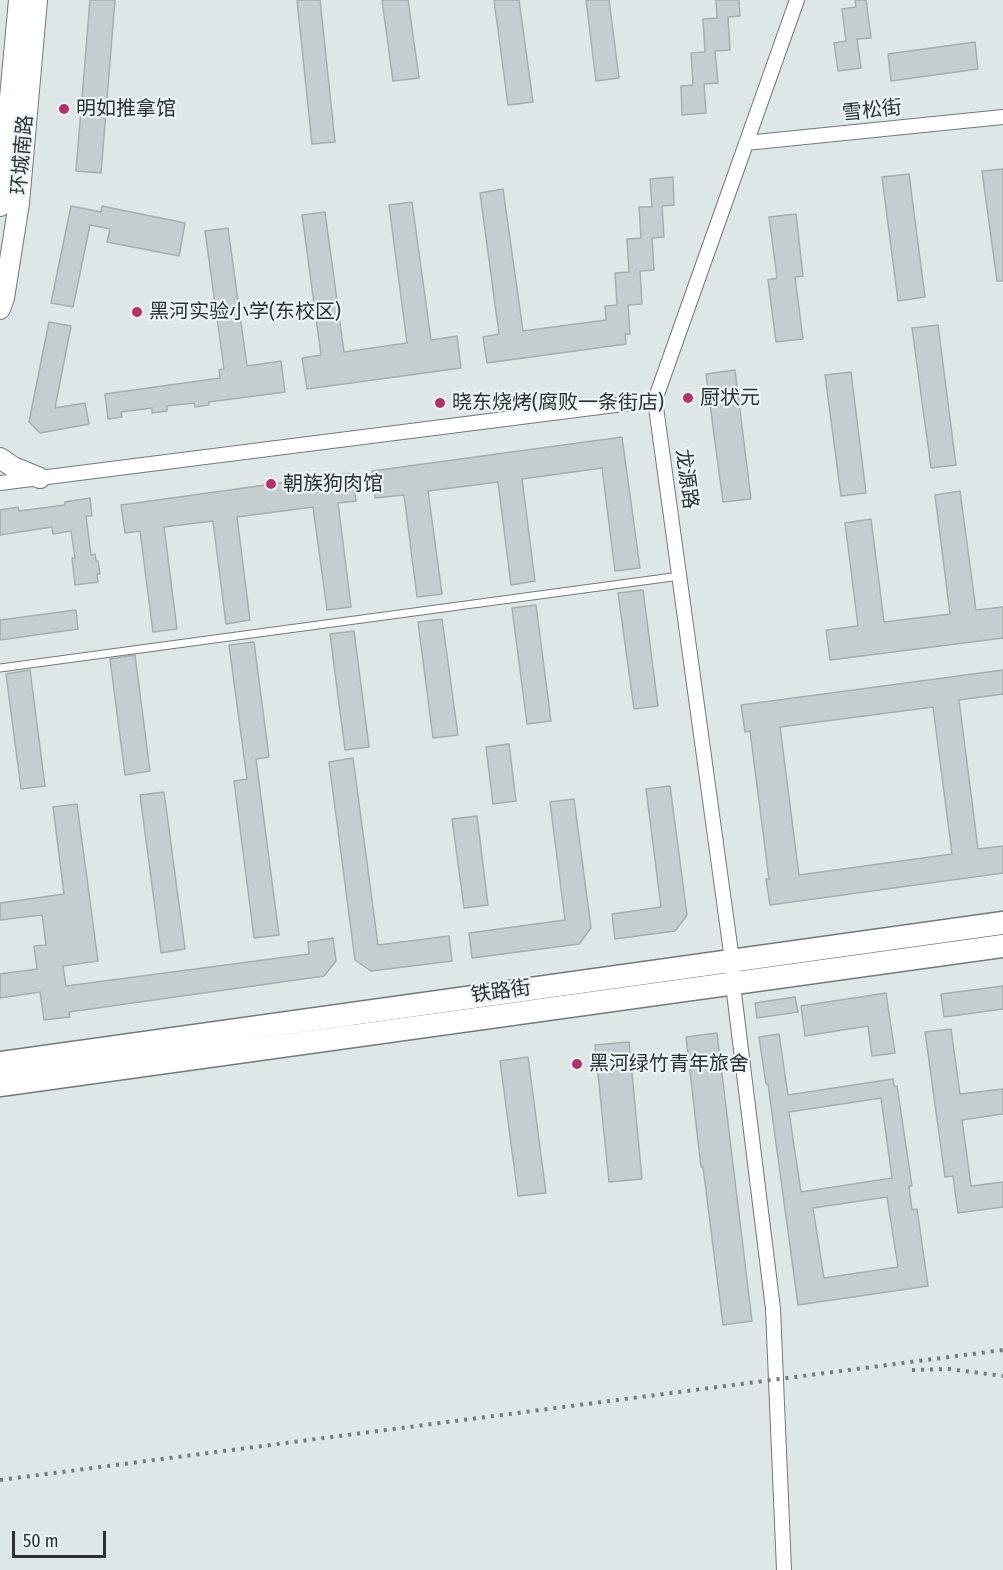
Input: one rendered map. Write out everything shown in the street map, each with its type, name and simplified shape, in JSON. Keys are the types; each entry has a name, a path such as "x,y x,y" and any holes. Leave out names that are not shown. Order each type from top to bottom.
{"main road":[{"name":"环城南路","path":"0,206 4,126 19,0"},
{"name":"环城南路","path":"0,309 6,288 19,203 37,0"},
{"path":"0,458 13,467 40,478"},
{"name":"铁路街","path":"0,1063 1003,922"},
{"name":"铁路街","path":"0,1085 1003,946"}],"street":[{"name":"龙源路","path":"784,1570 773,1309 733,984 732,960 655,400 798,0"},
{"name":"雪松街","path":"746,143 1003,117"},
{"path":"0,483 655,400"}],"lane":[{"path":"0,668 680,576"}],"building":[{"path":"90,0 115,0 101,173 76,171"},
{"path":"297,0 320,0 335,142 312,144"},
{"path":"382,0 408,0 419,78 393,81"},
{"path":"494,0 519,0 533,102 508,105"},
{"path":"586,0 609,0 619,78 596,81"},
{"path":"716,0 739,0 740,16 728,17 730,50 715,51 718,83 704,84 706,113 682,115 681,86 693,85 691,53 705,52 703,19 717,18"},
{"path":"855,0 866,0 871,38 857,39 861,68 838,71 834,43 846,41 842,9 856,7"},
{"path":"975,42 978,69 891,81 888,54"},
{"path":"1003,169 1003,281 997,281 982,171"},
{"path":"909,174 925,297 898,301 882,177"},
{"path":"673,177 674,205 662,206 664,237 652,238 654,270 640,271 642,304 628,305 630,334 625,334 626,344 487,363 483,337 499,334 480,193 503,189 523,331 606,320 605,306 617,305 615,273 629,272 627,239 641,238 639,207 652,207 650,179"},
{"path":"412,202 431,340 457,336 461,368 307,389 302,358 321,355 302,215 325,212 344,352 407,343 389,205"},
{"path":"71,206 101,212 102,206 185,223 179,256 107,242 110,229 90,225 73,307 51,303"},
{"path":"796,214 803,276 795,277 803,339 776,342 768,280 777,278 769,217"},
{"path":"228,228 247,366 281,361 285,392 209,402 209,405 195,407 194,403 167,406 167,411 152,413 152,408 121,412 122,417 108,419 105,394 220,378 219,370 224,369 205,231"},
{"path":"49,322 71,326 55,408 85,403 89,424 40,433 29,422"},
{"path":"938,325 956,465 931,468 912,328"},
{"path":"735,370 751,499 723,502 706,374"},
{"path":"851,372 866,493 841,496 825,375"},
{"path":"622,437 640,568 615,571 602,468 522,479 535,581 511,585 498,482 428,491 442,594 417,597 404,495 375,498 372,471"},
{"path":"352,473 356,501 338,503 351,607 327,610 313,507 237,517 250,620 226,624 213,521 164,527 177,629 153,632 140,531 125,533 121,505"},
{"path":"960,491 976,610 1003,607 1003,638 830,660 826,630 858,626 845,523 871,519 884,622 950,614 935,495"},
{"path":"90,498 92,516 86,516 91,555 95,554 96,561 98,561 100,574 97,574 98,582 75,585 72,558 75,558 71,531 53,534 52,527 0,535 0,510 18,507 19,511 65,505 65,502"},
{"path":"643,590 658,706 634,709 618,593"},
{"path":"536,605 551,721 527,724 512,608"},
{"path":"76,610 78,629 0,640 0,620"},
{"path":"442,619 458,735 433,738 418,622"},
{"path":"354,631 369,747 345,750 330,634"},
{"path":"254,642 269,757 256,759 279,935 254,938 234,781 247,779 229,645"},
{"path":"135,655 150,771 125,775 110,659"},
{"path":"30,670 45,786 21,789 6,674"},
{"path":"1003,670 1003,694 959,700 978,849 1003,846 1003,873 770,905 766,879 769,879 750,731 745,732 741,705","holes":["933,707 952,854 799,875 780,727"]},
{"path":"509,744 516,801 493,804 486,747"},
{"path":"353,758 378,945 449,936 452,961 371,971 355,960 329,762"},
{"path":"670,786 687,915 675,931 615,939 612,914 661,907 646,789"},
{"path":"164,792 185,949 161,953 140,795"},
{"path":"574,799 591,928 579,944 472,958 469,933 565,920 550,802"},
{"path":"77,804 98,961 63,966 66,986 309,954 308,942 333,938 336,961 324,976 69,1012 70,1017 44,1020 40,992 0,998 0,974 37,969 34,946 46,945 42,915 0,920 0,903 64,894 53,807"},
{"path":"477,816 488,905 464,908 452,819"},
{"path":"1003,986 1003,1009 944,1017 941,994"},
{"path":"886,993 895,1053 872,1056 868,1026 805,1036 801,1006"},
{"path":"795,997 798,1012 757,1018 755,1003"},
{"path":"951,1029 960,1094 1003,1089 1003,1114 962,1120 971,1186 1003,1182 1003,1207 958,1213 953,1176 945,1177 925,1032"},
{"path":"717,1033 752,1321 723,1325 686,1037"},
{"path":"779,1034 788,1095 893,1079 894,1086 897,1086 912,1186 909,1186 912,1210 917,1209 928,1286 798,1305 768,1084 766,1084 759,1037","holes":["881,1098 892,1178 801,1192 789,1112","887,1197 898,1267 824,1278 813,1208"]},
{"path":"629,1042 642,1179 609,1182 595,1045"},
{"path":"528,1057 546,1193 518,1196 500,1061"}],"railway":[{"path":"0,1480 1003,1350"},
{"path":"912,1370 949,1369 1003,1376"}],"place":[{"name":"明如推拿馆","path":"64,109"},
{"name":"黑河实验小学(东校区)","path":"137,312"},
{"name":"厨状元","path":"688,398"},
{"name":"晓东烧烤(腐败一条街店)","path":"440,403"},
{"name":"朝族狗肉馆","path":"271,484"},
{"name":"黑河绿竹青年旅舍","path":"577,1064"}]}
